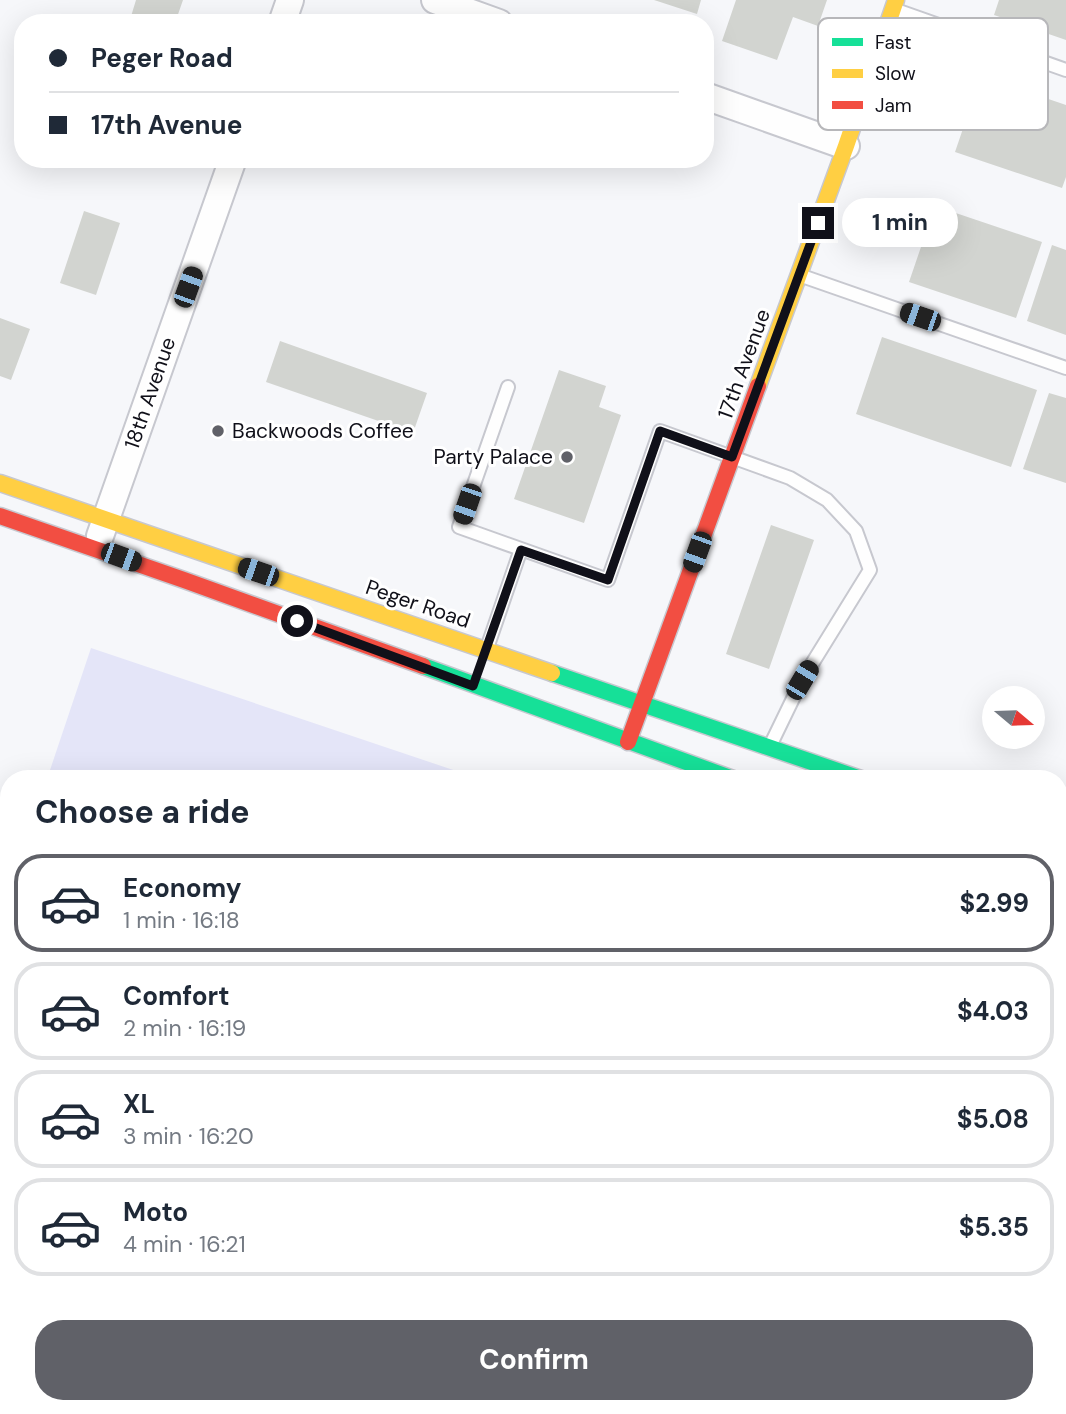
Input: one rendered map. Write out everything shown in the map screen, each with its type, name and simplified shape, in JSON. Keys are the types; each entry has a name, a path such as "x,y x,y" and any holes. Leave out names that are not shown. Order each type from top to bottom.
{"main road":[{"name":"17th Avenue","path":"628,742 851,130"},
{"name":"Peger Road","path":"0,483 106,519 480,668 628,742 707,770"},
{"name":"Peger Road","path":"0,516 480,668 641,703 835,770"}],"street":[{"path":"435,0 474,14"},
{"path":"714,99 846,146"},
{"name":"18th Avenue","path":"96,548 230,168"}],"lane":[{"path":"894,4 930,18"},
{"path":"1048,63 1066,70"},
{"path":"799,274 1066,368"},
{"path":"508,387 458,527 608,580 660,431 790,478 827,500 856,531 870,570 802,680 769,747"},
{"path":"480,668 521,550"}],"shaded area":[{"path":"91,648 453,770 50,770"}],"building":[{"path":"136,0 183,0 178,14 132,14"},
{"path":"654,0 701,0 697,14"},
{"path":"736,0 827,0 821,18 818,18 818,26 793,17 777,60 722,41"},
{"path":"999,0 1066,0 1066,40 1048,34 1048,18 1003,18 994,15"},
{"path":"1048,99 1066,105 1066,177 1062,188 955,152 963,130 1048,130"},
{"path":"935,206 1042,242 1016,318 909,282"},
{"path":"84,211 120,223 96,295 60,283"},
{"path":"1052,245 1066,250 1066,335 1027,321"},
{"path":"0,318 30,329 11,380 0,376"},
{"path":"882,337 1037,390 1011,467 856,414"},
{"path":"280,341 427,393 413,433 266,382"},
{"name":"Party Palace","path":"559,370 606,386 599,407 621,415 584,523 514,499"},
{"path":"1049,393 1066,398 1066,483 1023,469"},
{"path":"771,525 814,540 769,669 726,654"}],"traffic: fast":[{"path":"423,666 708,770"},
{"path":"552,673 835,770"}],"traffic: slow":[{"path":"890,18 896,0"},
{"path":"758,386 851,130"},
{"path":"0,483 552,673"}],"traffic: jam":[{"path":"628,742 758,386"},
{"path":"0,516 423,666"}],"place":[{"name":"Backwoods Coffee","path":"218,431"},
{"name":"Party Palace","path":"567,457"}],"route":[{"path":"297,621 473,686 521,550 608,580 660,431 732,457 818,223"}]}
